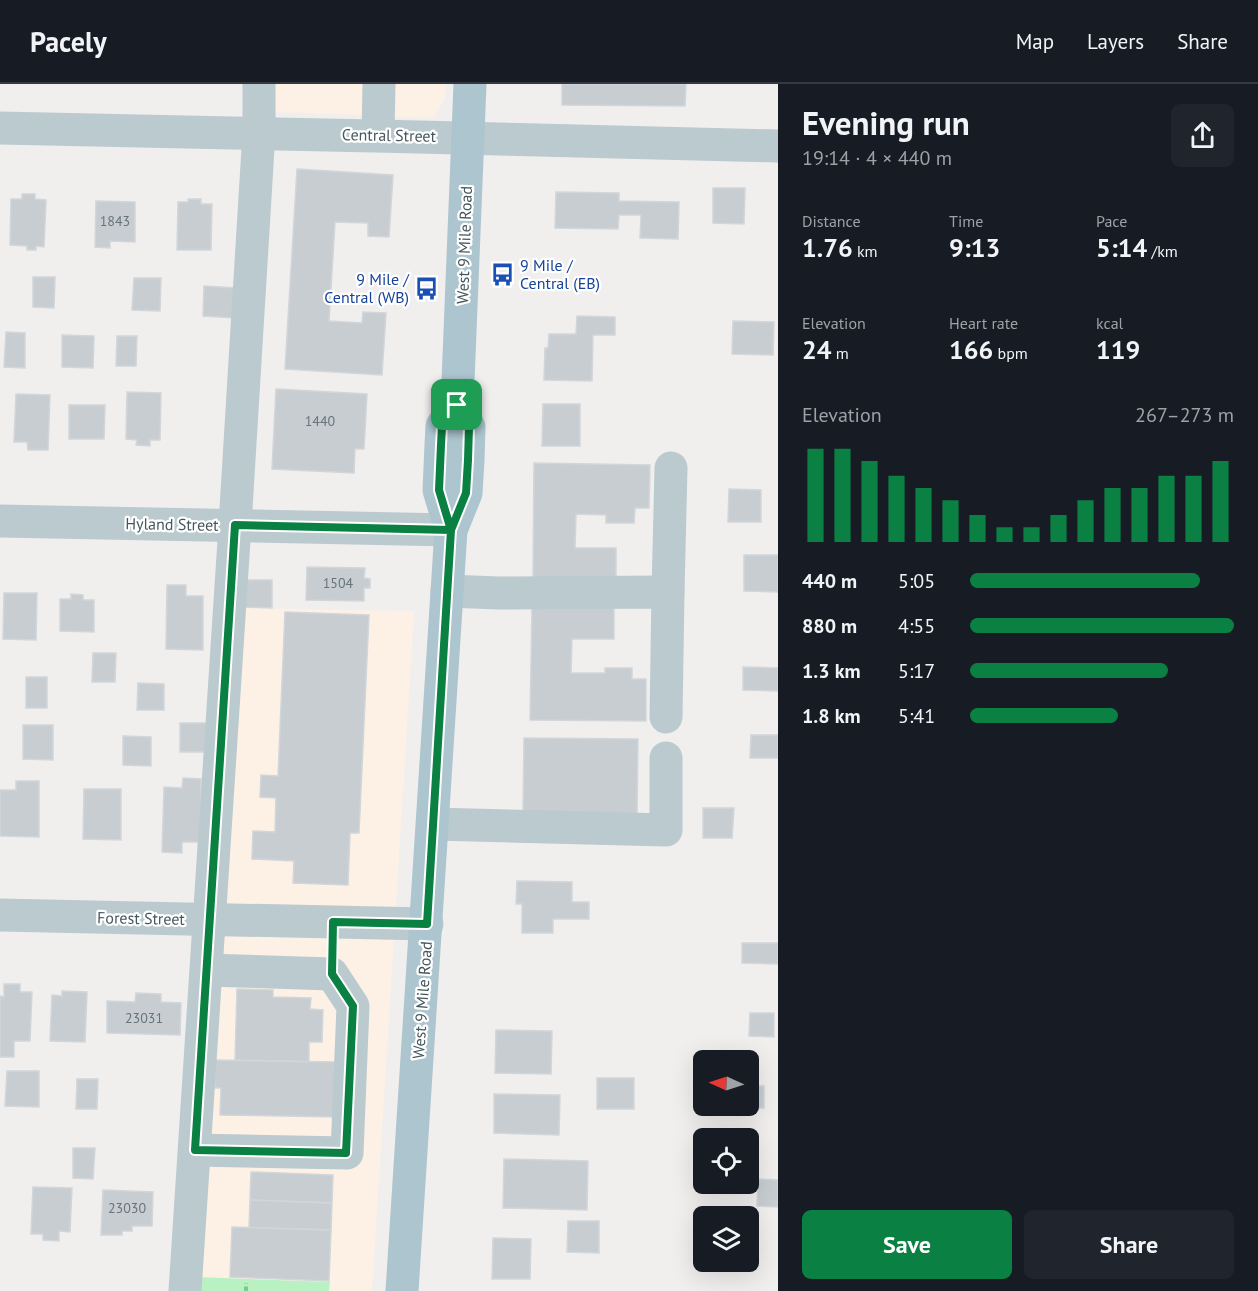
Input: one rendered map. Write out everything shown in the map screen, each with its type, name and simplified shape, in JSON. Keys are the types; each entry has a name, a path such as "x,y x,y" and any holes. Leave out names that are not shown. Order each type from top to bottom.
{"main road":[{"name":"West 9 Mile Road","path":"402,1291 451,530 439,490 442,426 457,405 470,84"}],"street":[{"path":"185,1291 235,525 259,84"},
{"path":"378,135 379,84"},
{"name":"Central Street","path":"0,128 258,132 778,146"},
{"path":"666,717 670,468"},
{"name":"Hyland Street","path":"0,521 451,530"},
{"path":"447,591 668,592"},
{"path":"433,824 666,830 666,758"},
{"name":"Forest Street","path":"0,915 427,924"},
{"path":"195,1150 346,1153 353,1006 332,974 333,922"},
{"path":"207,970 332,974"}],"path":[{"path":"246,1282 246,1291"}],"shaded area":[{"path":"246,84 445,84 445,97 434,118 245,111"},
{"path":"216,608 414,611 372,1291 174,1291"}],"green space":[{"path":"197,1277 330,1282 329,1291 196,1291"}],"building":[{"path":"562,84 686,84 685,106 562,105"},
{"path":"297,169 393,175 389,237 368,236 368,223 335,222 329,321 362,323 363,312 386,313 382,375 285,369"},
{"path":"713,188 745,188 744,224 713,223"},
{"path":"556,192 619,193 619,201 679,202 678,239 640,238 641,215 619,215 618,229 555,228"},
{"path":"22,194 35,194 35,199 46,200 44,247 36,246 36,250 27,250 27,246 10,245 11,199 22,199"},
{"path":"188,199 201,199 201,204 212,204 211,250 177,250 178,202 188,202"},
{"path":"96,201 135,202 135,242 110,241 110,248 95,247"},
{"path":"33,277 55,277 54,308 33,307"},
{"path":"134,278 161,278 160,311 132,310"},
{"path":"204,286 236,288 235,318 203,316"},
{"path":"577,316 615,317 615,335 593,335 592,381 544,380 545,348 548,348 549,334 576,334"},
{"path":"733,321 774,322 773,355 732,354"},
{"path":"6,332 25,333 25,368 4,367"},
{"path":"62,335 94,336 93,368 62,367"},
{"path":"117,336 137,336 136,366 116,366"},
{"path":"276,389 367,394 364,449 355,449 354,473 272,469"},
{"path":"127,392 161,393 160,440 150,440 150,446 136,445 137,440 126,439"},
{"path":"16,394 50,395 48,450 28,450 27,442 14,442"},
{"path":"543,404 580,404 580,446 542,446"},
{"path":"69,405 105,405 104,439 69,439"},
{"path":"534,463 650,465 649,508 635,508 634,523 606,523 606,515 576,514 575,548 616,548 616,580 533,579"},
{"path":"729,489 761,490 761,522 728,522"},
{"path":"744,555 778,555 778,592 744,591"},
{"path":"307,567 365,568 364,578 370,579 370,588 364,588 364,601 306,600"},
{"path":"246,580 272,580 272,608 245,607"},
{"path":"167,585 186,585 186,596 203,596 203,650 166,649"},
{"path":"4,593 37,593 36,640 3,639"},
{"path":"71,594 83,595 83,600 94,600 94,632 60,631 60,599 71,599"},
{"path":"532,606 614,607 614,639 572,639 571,673 605,673 605,668 632,668 632,679 646,679 646,721 530,720"},
{"path":"285,612 369,615 359,833 350,833 348,885 293,883 294,861 252,859 253,831 275,832 276,798 260,797 261,775 278,776"},
{"path":"93,653 116,653 115,682 92,682"},
{"path":"743,667 778,668 778,691 743,690"},
{"path":"26,677 47,677 47,708 26,708"},
{"path":"138,683 164,684 164,710 137,710"},
{"path":"180,723 207,723 206,752 180,752"},
{"path":"23,725 53,725 53,760 23,759"},
{"path":"751,735 778,735 778,758 750,758"},
{"path":"123,736 151,737 151,766 123,765"},
{"path":"524,738 638,739 637,816 523,815"},
{"path":"183,778 201,779 200,842 182,842 182,853 162,852 164,787 182,788"},
{"path":"16,781 39,781 39,837 0,836 0,790 16,790"},
{"path":"84,789 121,789 121,840 83,839"},
{"path":"703,808 734,808 732,838 703,838"},
{"path":"517,881 572,882 572,902 589,902 589,919 553,919 553,933 522,933 522,904 516,904"},
{"path":"742,943 778,943 778,964 742,963"},
{"path":"4,984 20,984 20,992 32,992 30,1041 14,1041 14,1057 0,1057 0,996 4,997"},
{"path":"237,989 273,990 273,997 311,998 310,1009 323,1010 322,1042 309,1042 309,1062 235,1060"},
{"path":"62,991 87,992 85,1042 50,1041 52,995 62,996"},
{"path":"136,993 161,994 161,1002 181,1003 180,1035 107,1033 107,1001 135,1002"},
{"path":"750,1013 774,1013 774,1037 749,1036"},
{"path":"496,1030 552,1031 551,1074 495,1073"},
{"path":"215,1060 338,1062 337,1117 220,1115 221,1088 215,1088"},
{"path":"7,1071 39,1071 39,1107 5,1106"},
{"path":"597,1078 634,1078 634,1109 597,1109"},
{"path":"77,1079 98,1079 97,1109 76,1109"},
{"path":"759,1086 764,1086 764,1108 759,1108"},
{"path":"494,1094 560,1095 559,1135 494,1133"},
{"path":"73,1148 95,1148 93,1179 73,1178"},
{"path":"504,1159 588,1161 587,1210 503,1208"},
{"path":"251,1172 333,1175 332,1203 250,1200"},
{"path":"759,1179 778,1180 778,1207 757,1206"},
{"path":"33,1187 72,1188 70,1232 59,1231 59,1241 43,1240 43,1234 31,1234"},
{"path":"103,1190 153,1192 152,1226 132,1226 132,1231 122,1231 122,1235 101,1235"},
{"path":"250,1200 332,1203 331,1230 249,1228"},
{"path":"568,1221 599,1221 599,1253 567,1252"},
{"path":"232,1227 331,1230 329,1281 230,1277"},
{"path":"493,1238 531,1239 530,1279 492,1279"}],"place":[{"name":"9 Mile / Central (EB)","path":"502,274"},
{"name":"9 Mile / Central (WB)","path":"427,288"}],"route":[{"path":"457,405 442,426 439,490 451,530 427,924 333,922 332,974 353,1006 346,1153 195,1150 235,525 451,530 466,493 468,460 469,427 457,405"}]}
